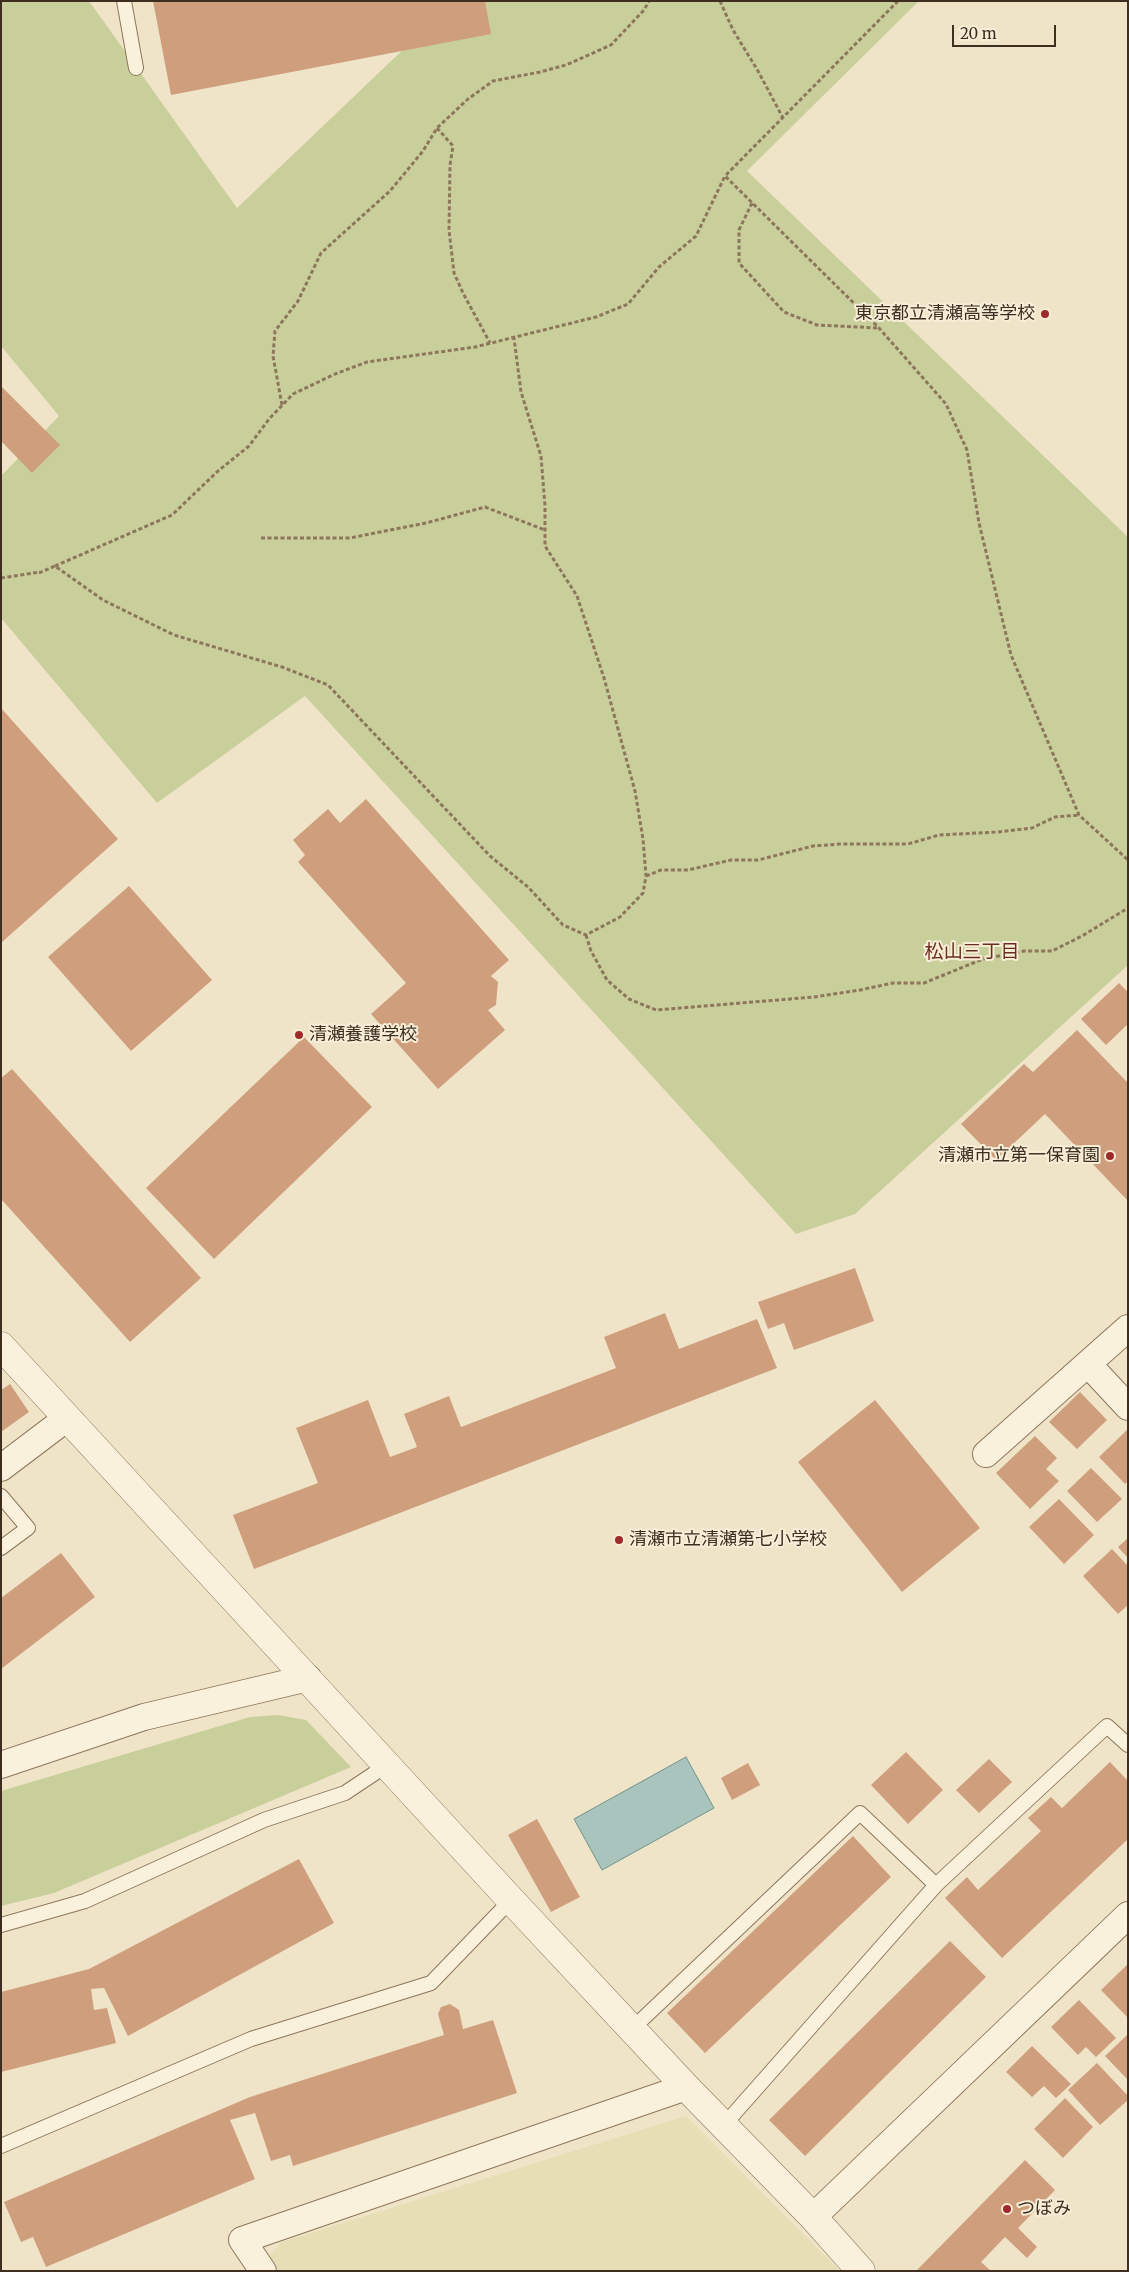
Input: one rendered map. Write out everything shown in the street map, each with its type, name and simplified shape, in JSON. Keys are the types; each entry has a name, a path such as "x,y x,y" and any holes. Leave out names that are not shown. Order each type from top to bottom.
{"street":[{"path":"986,1454 1128,1328"},
{"path":"1,1346 511,1900 686,2087 814,2217 861,2271"},
{"path":"1088,1364 1128,1407"},
{"path":"1,1468 67,1418"},
{"path":"1,1765 144,1718 308,1678"},
{"path":"814,2217 1128,1916"},
{"path":"263,2271 242,2240 686,2087"}],"lane":[{"path":"124,1 136,68"},
{"path":"1,1496 28,1528 1,1548"},
{"path":"724,2125 936,1885 1107,1726 1128,1745"},
{"path":"1,1925 86,1901 264,1820 345,1793 387,1765"},
{"path":"632,2030 860,1814 936,1885"},
{"path":"1,2146 251,2039 430,1983 511,1900"}],"path":[{"path":"282,405 273,356 275,331 298,301 321,253 390,191 422,151 437,128 468,99 493,81 566,65 611,45 644,10 649,1"},
{"path":"720,1 733,30 783,118"},
{"path":"1,578 39,572 172,515 249,446 268,419 293,394 335,374 367,362 476,347 514,338 596,318 628,304 659,268 696,236 726,176 898,1"},
{"path":"437,128 453,146 450,165 449,230 454,273 490,343"},
{"path":"726,176 879,328 946,404 967,450 979,523 1011,655 1079,815 1128,860"},
{"path":"752,203 739,230 739,264 784,312 817,325 879,328"},
{"path":"514,338 521,392 541,456 545,546 577,596 604,678 635,791 646,876 643,892 620,917 586,935"},
{"path":"261,538 350,538 426,523 485,507 545,530"},
{"path":"55,566 103,600 174,635 282,667 328,685 490,856 528,887 564,925 586,935 591,951 608,980 628,999 656,1010 814,996 860,990 893,983 924,983 983,959 1024,951 1052,951 1082,936 1128,908"},
{"path":"646,876 661,870 688,870 731,860 758,860 814,846 908,844 939,835 1032,828 1055,817 1079,815"}],"shaded area":[{"path":"686,2116 840,2271 275,2271 273,2268 270,2254 282,2242"}],"green space":[{"path":"1,1 89,1 237,208 454,1 919,1 747,171 1128,537 1128,965 855,1214 796,1234 305,696 157,803 1,618 1,476 59,416 1,346"},
{"path":"278,1715 306,1720 351,1767 54,1893 1,1906 1,1791 250,1717"}],"water":[{"path":"686,1757 714,1808 602,1870 574,1819"}],"building":[{"path":"153,1 485,1 491,34 171,95"},
{"path":"1,386 60,445 32,473 1,441"},
{"path":"1,708 118,839 1,943"},
{"path":"366,799 509,960 491,976 498,982 496,1005 488,1010 505,1030 438,1089 371,1014 406,983 298,862 305,855 293,840 328,809 340,823"},
{"path":"129,886 212,980 131,1051 48,957"},
{"path":"1119,983 1128,992 1128,1024 1106,1045 1081,1019"},
{"path":"1077,1030 1128,1083 1128,1201 1045,1114 996,1160 961,1124 1024,1064 1033,1072"},
{"path":"304,1037 372,1107 214,1259 146,1188"},
{"path":"12,1069 201,1278 130,1342 1,1199 1,1078"},
{"path":"855,1268 874,1321 794,1350 784,1323 768,1329 758,1302"},
{"path":"665,1313 679,1349 757,1319 777,1368 254,1569 233,1515 318,1483 296,1428 368,1400 390,1457 417,1447 404,1414 449,1396 461,1427 616,1368 604,1337"},
{"path":"10,1384 29,1412 1,1432 1,1390"},
{"path":"1080,1392 1107,1420 1077,1449 1049,1422"},
{"path":"875,1400 980,1528 902,1592 798,1462"},
{"path":"1128,1429 1128,1481 1125,1484 1099,1457"},
{"path":"1035,1436 1057,1458 1046,1469 1059,1481 1030,1509 996,1473"},
{"path":"1091,1468 1122,1499 1097,1522 1067,1491"},
{"path":"1059,1499 1094,1535 1064,1564 1029,1527"},
{"path":"1128,1538 1128,1558 1118,1547"},
{"path":"1112,1549 1128,1566 1128,1605 1118,1614 1083,1576"},
{"path":"61,1553 95,1597 1,1669 1,1598"},
{"path":"906,1752 943,1790 908,1824 871,1785"},
{"path":"989,1759 1012,1782 979,1813 956,1790"},
{"path":"1110,1762 1128,1781 1128,1839 1002,1958 945,1898 967,1877 978,1890 1041,1831 1028,1818 1051,1797 1062,1808"},
{"path":"748,1763 760,1785 732,1800 721,1778"},
{"path":"537,1819 580,1897 551,1912 508,1835"},
{"path":"853,1836 891,1877 705,2053 667,2013"},
{"path":"299,1859 334,1923 128,2036 104,1988 91,1989 94,2010 107,2008 116,2043 1,2072 1,1992 89,1969"},
{"path":"950,1941 986,1977 805,2156 769,2120"},
{"path":"1128,1964 1128,2018 1101,1990"},
{"path":"1079,2000 1116,2038 1096,2057 1086,2047 1078,2055 1051,2027"},
{"path":"450,2004 459,2010 463,2029 493,2020 517,2093 293,2166 290,2155 271,2161 255,2113 230,2120 255,2179 46,2267 33,2237 21,2242 4,2202 250,2097 444,2035 438,2014 441,2007"},
{"path":"1128,2034 1128,2080 1105,2056"},
{"path":"1032,2046 1071,2084 1056,2098 1044,2086 1032,2097 1006,2072"},
{"path":"1097,2063 1128,2096 1128,2100 1100,2125 1068,2090"},
{"path":"1065,2098 1093,2127 1063,2158 1034,2129"},
{"name":"つぼみ","path":"1025,2160 1055,2190 1018,2228 1037,2247 1027,2258 1005,2237 981,2262 991,2271 916,2271"}],"place":[{"name":"東京都立清瀬高等学校","path":"1045,314"},
{"name":"清瀬養護学校","path":"299,1035"},
{"name":"清瀬市立第一保育園","path":"1110,1156"},
{"name":"清瀬市立清瀬第七小学校","path":"619,1540"},
{"name":"つぼみ","path":"1007,2209"}],"district":[{"name":"松山三丁目","path":"972,953"}]}
